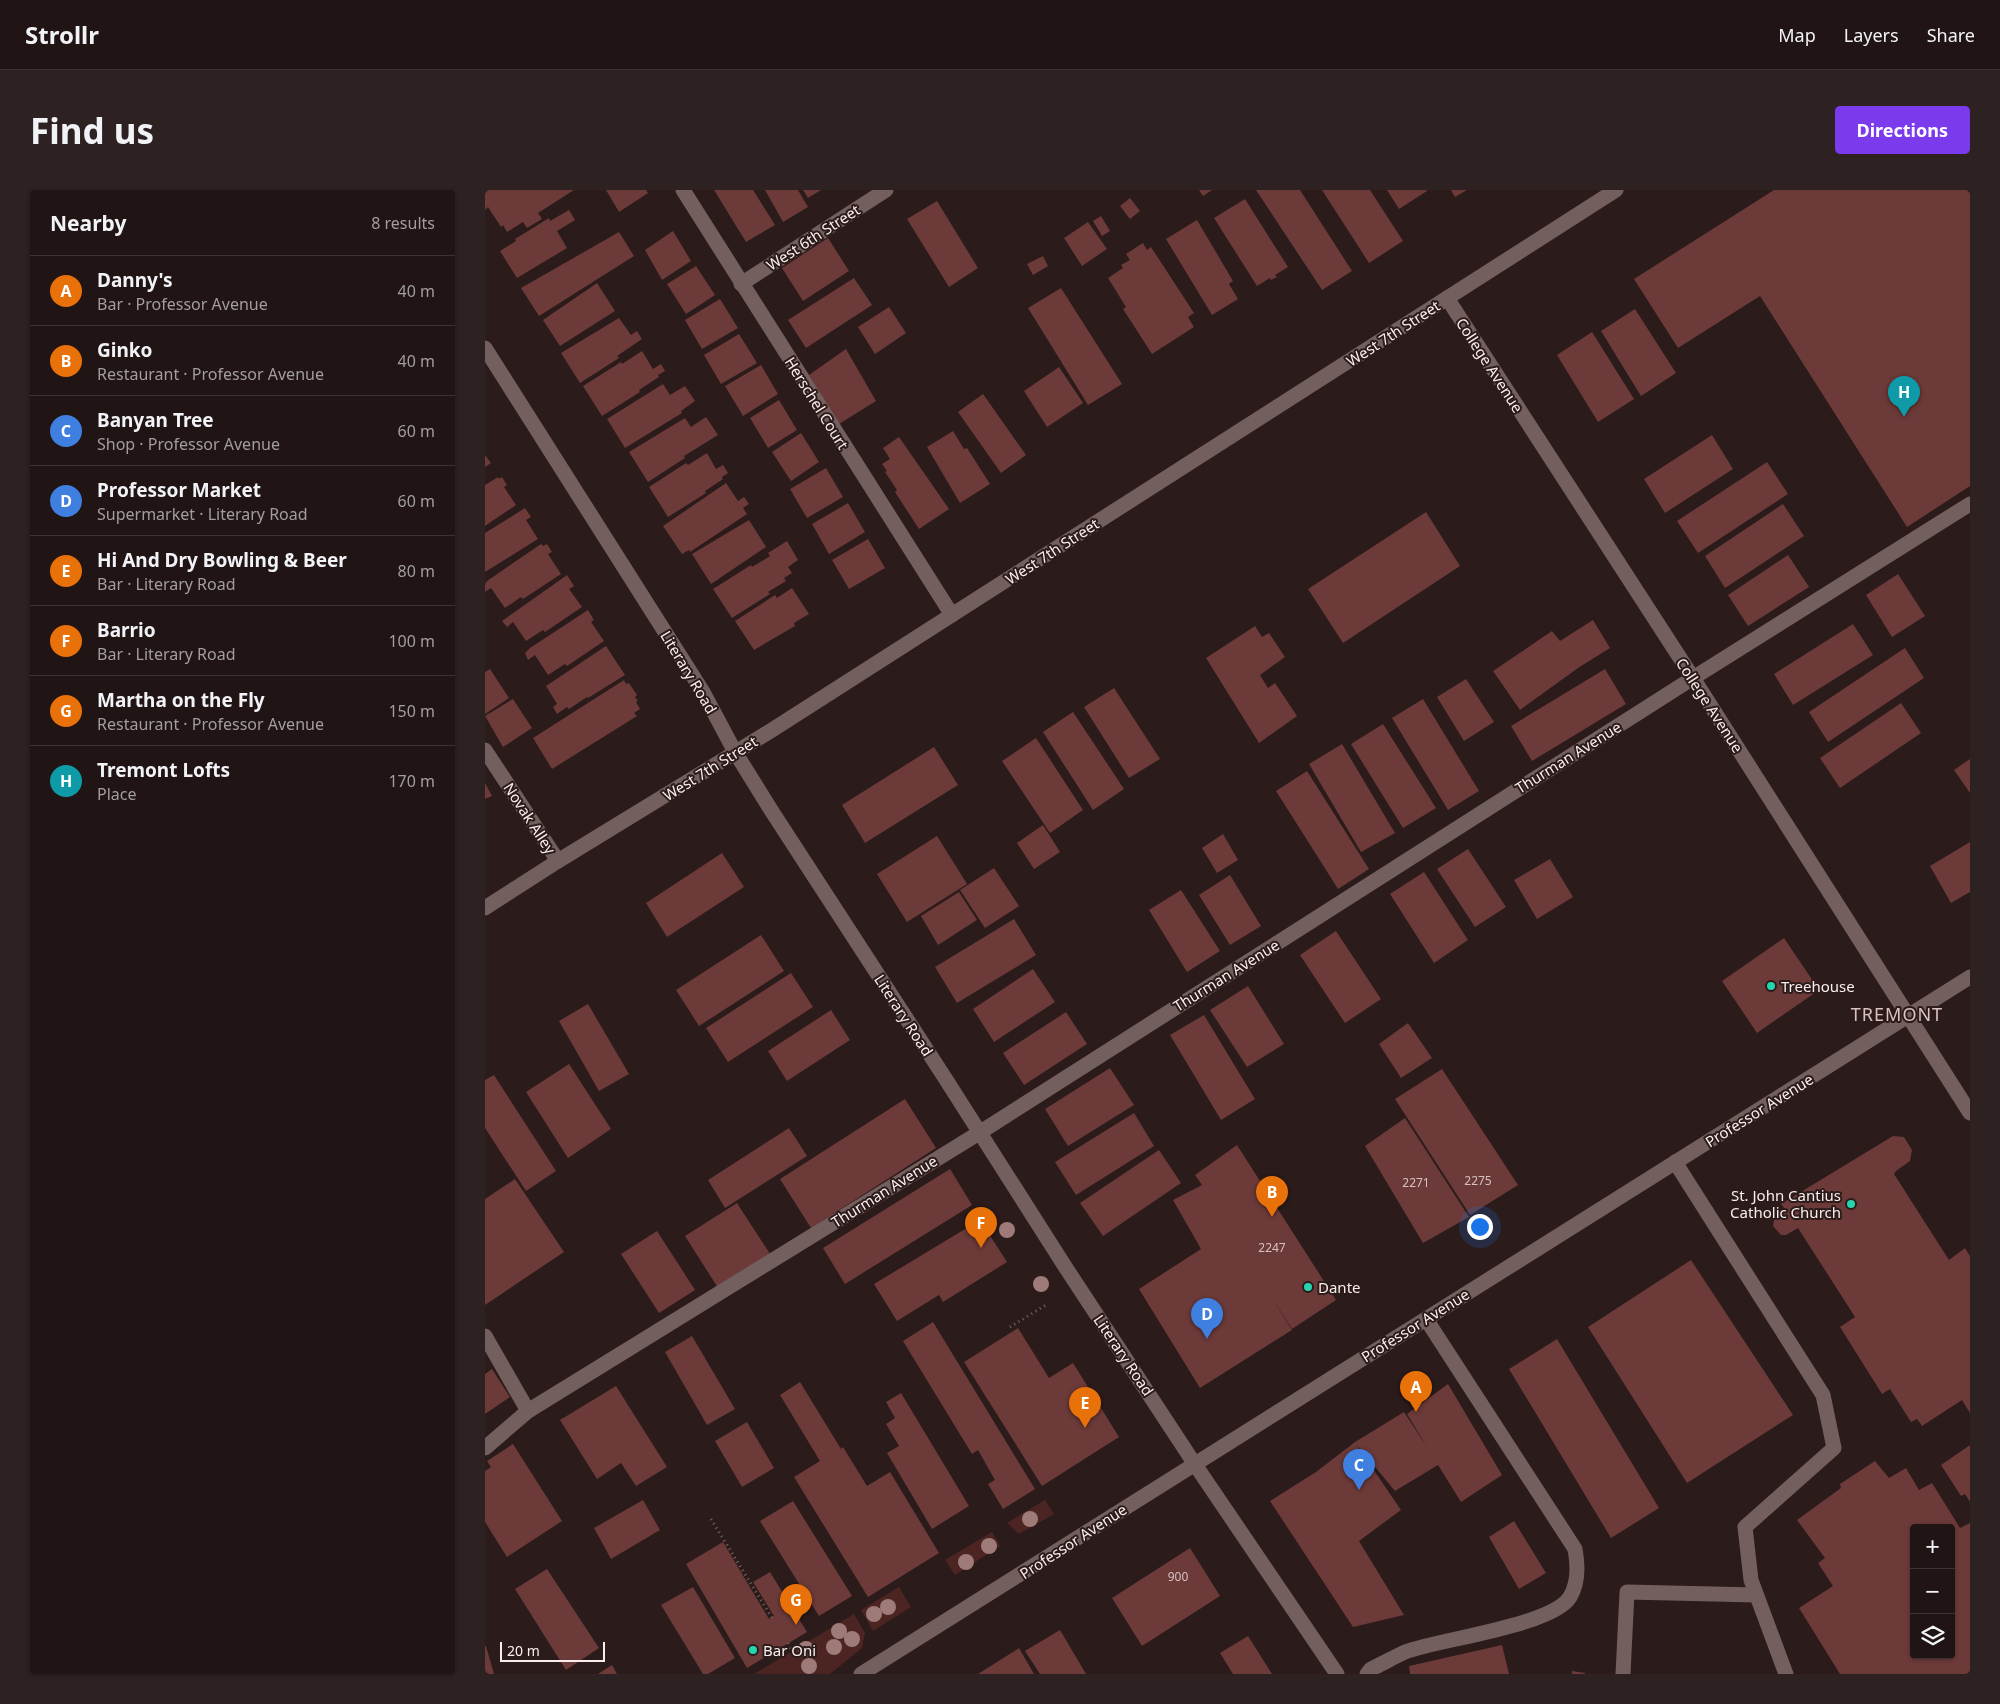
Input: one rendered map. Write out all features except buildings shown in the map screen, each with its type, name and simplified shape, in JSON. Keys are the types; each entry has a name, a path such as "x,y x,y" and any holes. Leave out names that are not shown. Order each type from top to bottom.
{"street":[{"name":"Herschel Court","path":"683,190 952,615"},
{"name":"West 6th Street","path":"741,284 886,190"},
{"name":"West 7th Street","path":"485,908 558,860 772,730 1616,190"},
{"name":"College Avenue","path":"1447,298 1693,678 1970,1113"},
{"name":"Literary Road","path":"485,348 491,371 703,692 735,752 979,1133 1194,1463 1337,1674"},
{"name":"Thurman Avenue","path":"485,1448 529,1411 979,1133 1693,678 1970,504"},
{"name":"Novak Alley","path":"485,750 558,860"},
{"name":"Professor Avenue","path":"861,1674 1970,977"},
{"path":"1675,1162 1823,1396 1834,1448 1745,1527 1751,1580 1786,1674"},
{"path":"1367,1674 1371,1669 1406,1652 1523,1623 1558,1607 1570,1598 1578,1567 1575,1549 1425,1318"},
{"path":"485,1336 529,1411"},
{"path":"1623,1674 1627,1592 1756,1595"}],"path":[{"path":"1010,1327 1046,1305"},
{"path":"711,1519 772,1618"},
{"path":"787,1643 792,1650"}],"shaded area":[{"path":"1045,1500 1054,1514 1019,1534 1007,1523"},
{"path":"992,1532 1000,1546 955,1575 945,1560"},
{"path":"899,1587 911,1607 873,1631 861,1610"},
{"path":"854,1614 865,1633 862,1648 830,1674 754,1674"}],"place":[{"name":"Tremont Lofts","path":"1904,417"},
{"name":"Treehouse","path":"1771,986"},
{"name":"St. John Cantius Catholic Church","path":"1851,1204"},
{"name":"Ginko","path":"1272,1217"},
{"name":"Barrio","path":"981,1248"},
{"name":"Dante","path":"1308,1287"},
{"name":"Professor Market","path":"1207,1339"},
{"name":"Danny's","path":"1416,1412"},
{"name":"Hi And Dry Bowling & Beer","path":"1085,1428"},
{"name":"Banyan Tree","path":"1359,1490"},
{"name":"Martha on the Fly","path":"796,1625"},
{"name":"Bar Oni","path":"753,1650"}],"district":[{"name":"TREMONT","path":"1897,1014"}]}
